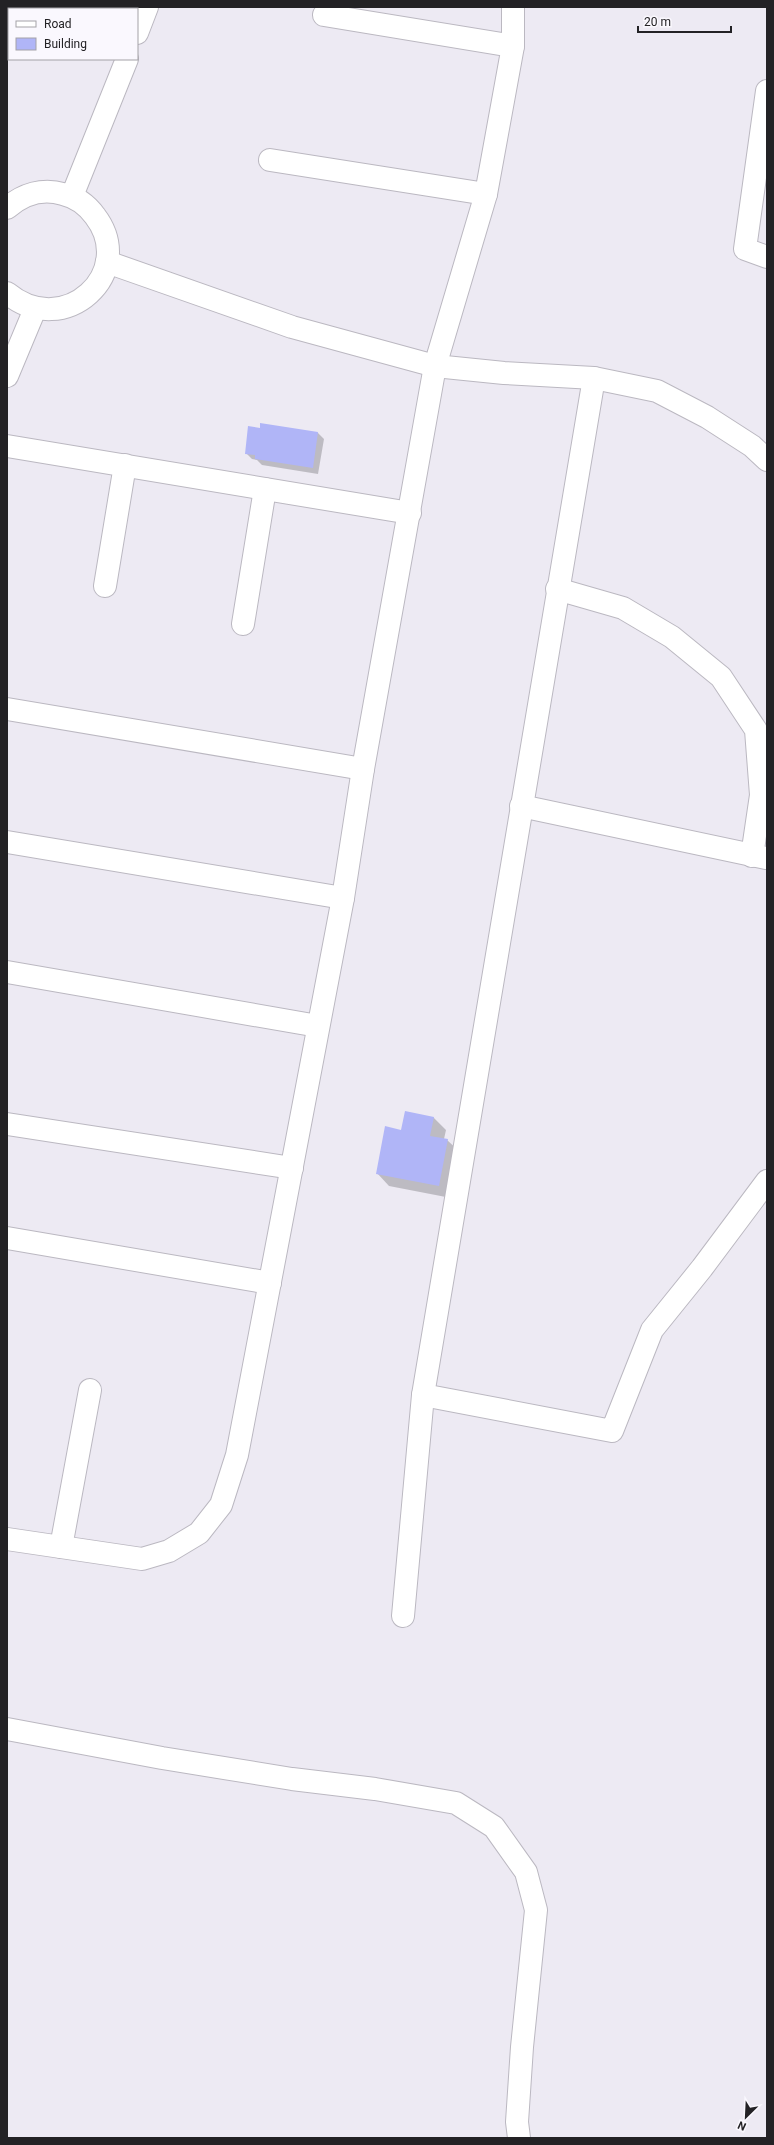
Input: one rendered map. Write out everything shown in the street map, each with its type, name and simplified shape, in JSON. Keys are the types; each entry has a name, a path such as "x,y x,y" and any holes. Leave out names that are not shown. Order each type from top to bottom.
{"street":[{"path":"138,31 148,7"},
{"path":"7,1539 142,1559 169,1551 199,1533 221,1505 237,1455 318,1026 344,898 363,769 410,514 435,366 486,194 513,46 514,7"},
{"path":"324,16 513,46"},
{"path":"72,196 127,60"},
{"path":"767,91 745,249 767,256"},
{"path":"270,160 486,194"},
{"path":"7,208 15,201 33,193 53,191 72,196 89,207 101,223 107,242 107,262 100,280 89,294 73,305 54,310 35,309 18,302 7,293"},
{"path":"107,262 292,327 435,366 504,373 594,378 657,391 707,417 752,446 767,460"},
{"path":"7,376 35,309"},
{"path":"403,1616 423,1395 557,589 594,378"},
{"path":"7,446 410,514"},
{"path":"105,586 124,465"},
{"path":"243,624 265,489"},
{"path":"521,806 760,857 761,795 756,730 721,677 672,637 623,608 557,589"},
{"path":"7,710 363,769"},
{"path":"7,842 344,898"},
{"path":"7,972 318,1026"},
{"path":"7,1124 292,1168"},
{"path":"423,1395 612,1431 652,1330 702,1268 767,1181"},
{"path":"7,1238 270,1283"},
{"path":"61,1547 90,1390"},
{"path":"7,1729 177,1761 292,1780 375,1789 456,1803 494,1827 526,1872 536,1910 522,2047 517,2122 519,2138"}],"building":[{"path":"260,423 318,432 313,468 255,459 255,455 245,454 248,426 260,428"},
{"path":"405,1111 434,1117 430,1136 448,1139 439,1186 376,1174 385,1126 401,1130"}]}
